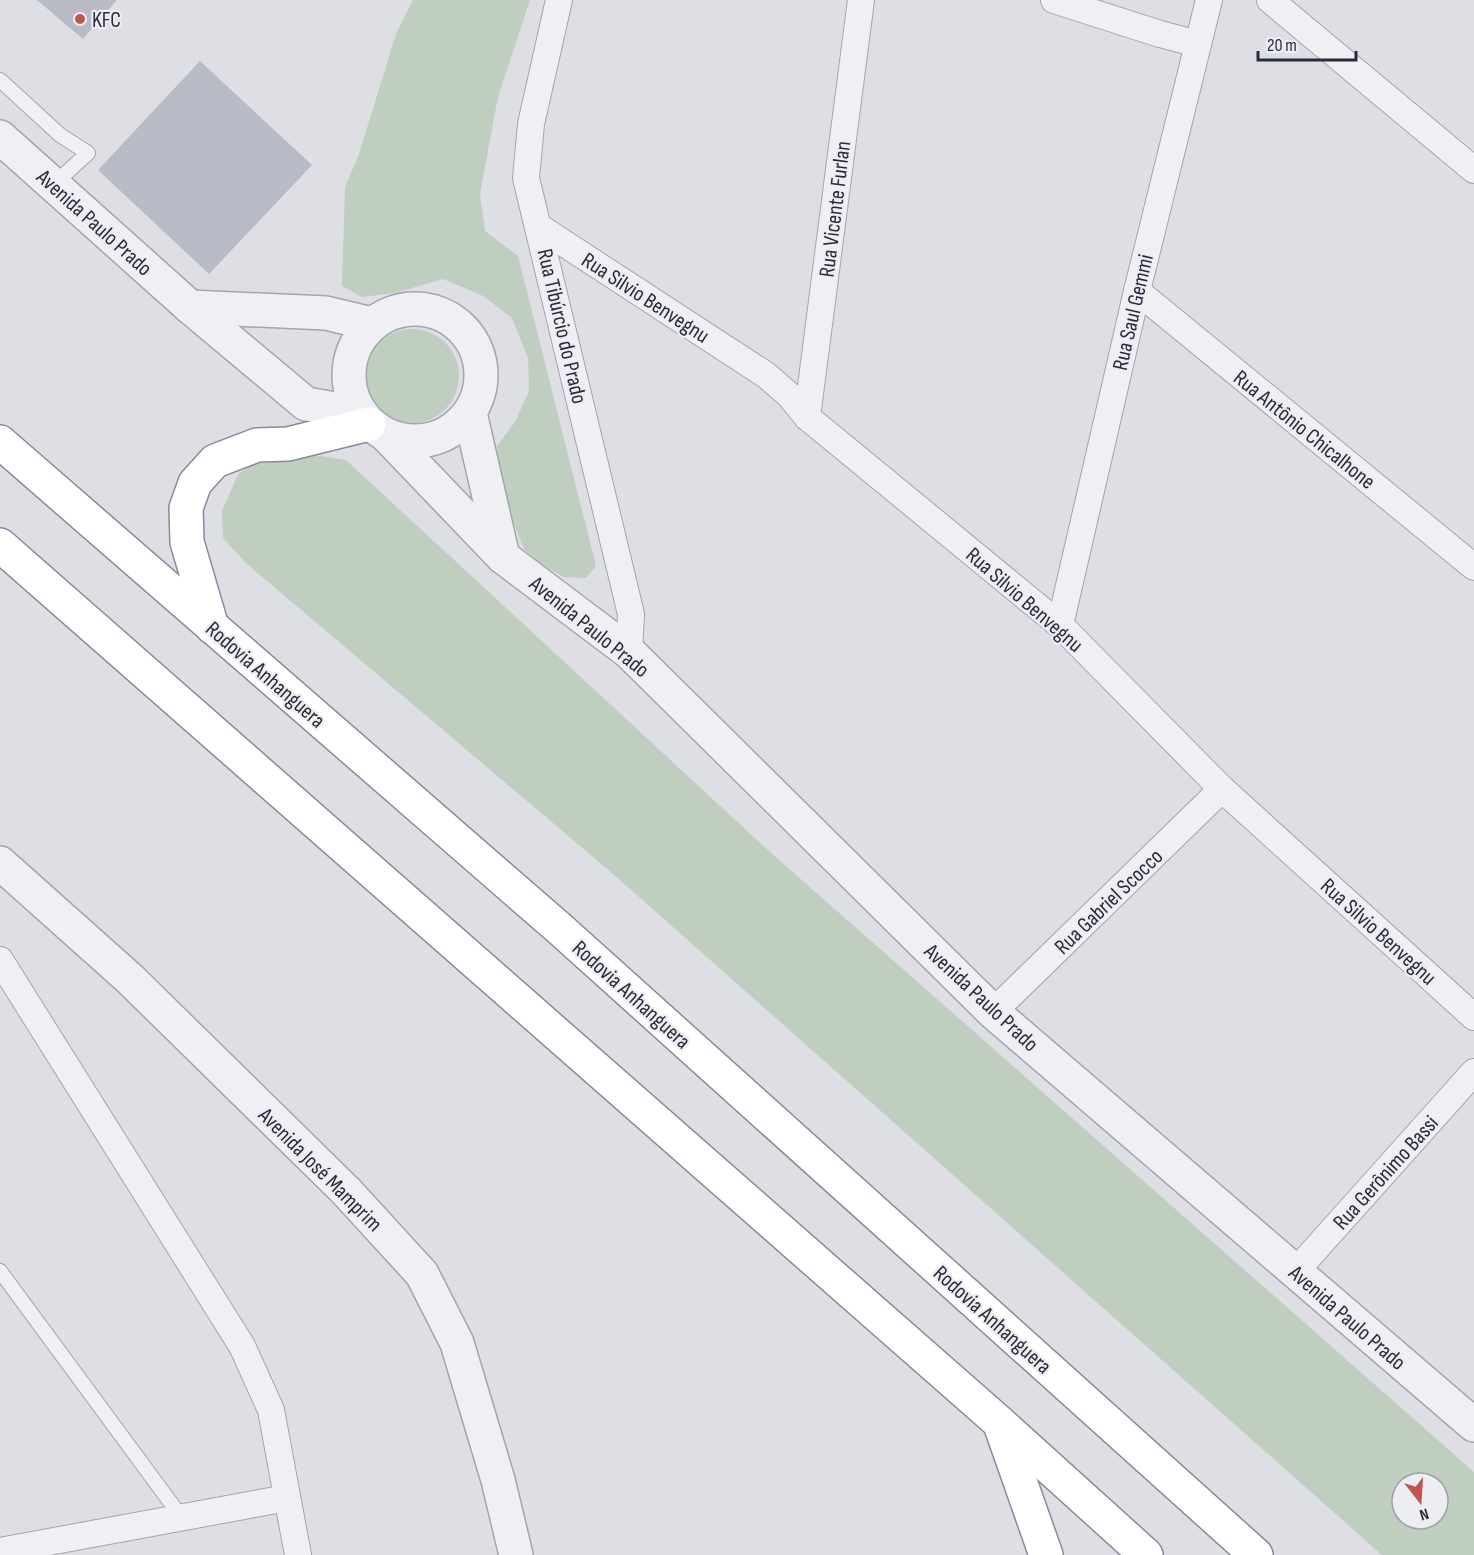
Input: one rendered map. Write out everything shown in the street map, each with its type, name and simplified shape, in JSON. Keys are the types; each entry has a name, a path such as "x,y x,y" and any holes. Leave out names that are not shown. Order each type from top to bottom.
{"highway":[{"path":"212,627 187,542 186,508 195,483 215,461 257,444 288,444 372,424"},
{"name":"Rodovia Anhanguera","path":"0,442 569,937 1256,1555"},
{"path":"0,545 1000,1423 1146,1555"},
{"path":"1000,1423 1046,1555"}],"street":[{"name":"Rua Tibúrcio do Prado","path":"559,0 531,124 526,178 631,614 629,652"},
{"name":"Rua Vicente Furlan","path":"807,417 861,0"},
{"path":"1054,0 1198,44"},
{"name":"Rua Saul Gemmi","path":"1060,625 1137,291 1209,0"},
{"path":"1270,0 1474,170"},
{"name":"Avenida Paulo Prado","path":"0,137 190,307 306,404 372,424 503,557 629,652 993,1012 1474,1425"},
{"name":"Rua Silvio Benvegnu","path":"539,227 766,375 789,395 807,417 1060,625 1222,789 1474,1017"},
{"name":"Rua Antônio Chicalhone","path":"1137,291 1474,567"},
{"path":"190,307 326,313 372,324"},
{"path":"406,309 425,309 444,315 460,325 472,340 480,358 482,376 479,396 470,413 454,429 433,439 410,442 372,424 350,391 349,366 356,343 372,324 387,314 406,309"},
{"path":"470,413 503,557"},
{"name":"Rua Gabriel Scocco","path":"993,1012 1222,789"},
{"name":"Avenida José Mamprim","path":"0,863 147,996 346,1191 422,1274 458,1344 498,1480 516,1555"},
{"path":"0,960 242,1346 271,1410 298,1555"},
{"name":"Rua Gerônimo Bassi","path":"1295,1272 1474,1072"},
{"path":"0,1551 287,1498"}],"lane":[{"path":"0,80 60,135 88,153 53,185"},
{"path":"0,1271 182,1518"}],"green space":[{"path":"413,0 530,0 498,97 480,194 485,231 518,256 596,566 586,578 564,577 543,566 524,549 502,494 497,446 515,422 529,391 528,358 512,318 483,296 443,279 395,293 362,297 342,286 345,187 359,154 396,34"},
{"path":"403,329 421,329 446,342 456,358 459,376 456,394 446,410 421,423 403,423 378,410 365,385 365,367 378,342"},
{"path":"287,451 346,460 770,852 1474,1472 1474,1555 1382,1555 612,873 247,564 223,538 222,511 238,474 260,460"}],"building":[{"name":"KFC","path":"37,0 117,0 83,39"},
{"path":"200,61 312,165 209,274 98,170"}],"place":[{"name":"KFC","path":"80,19"}]}
